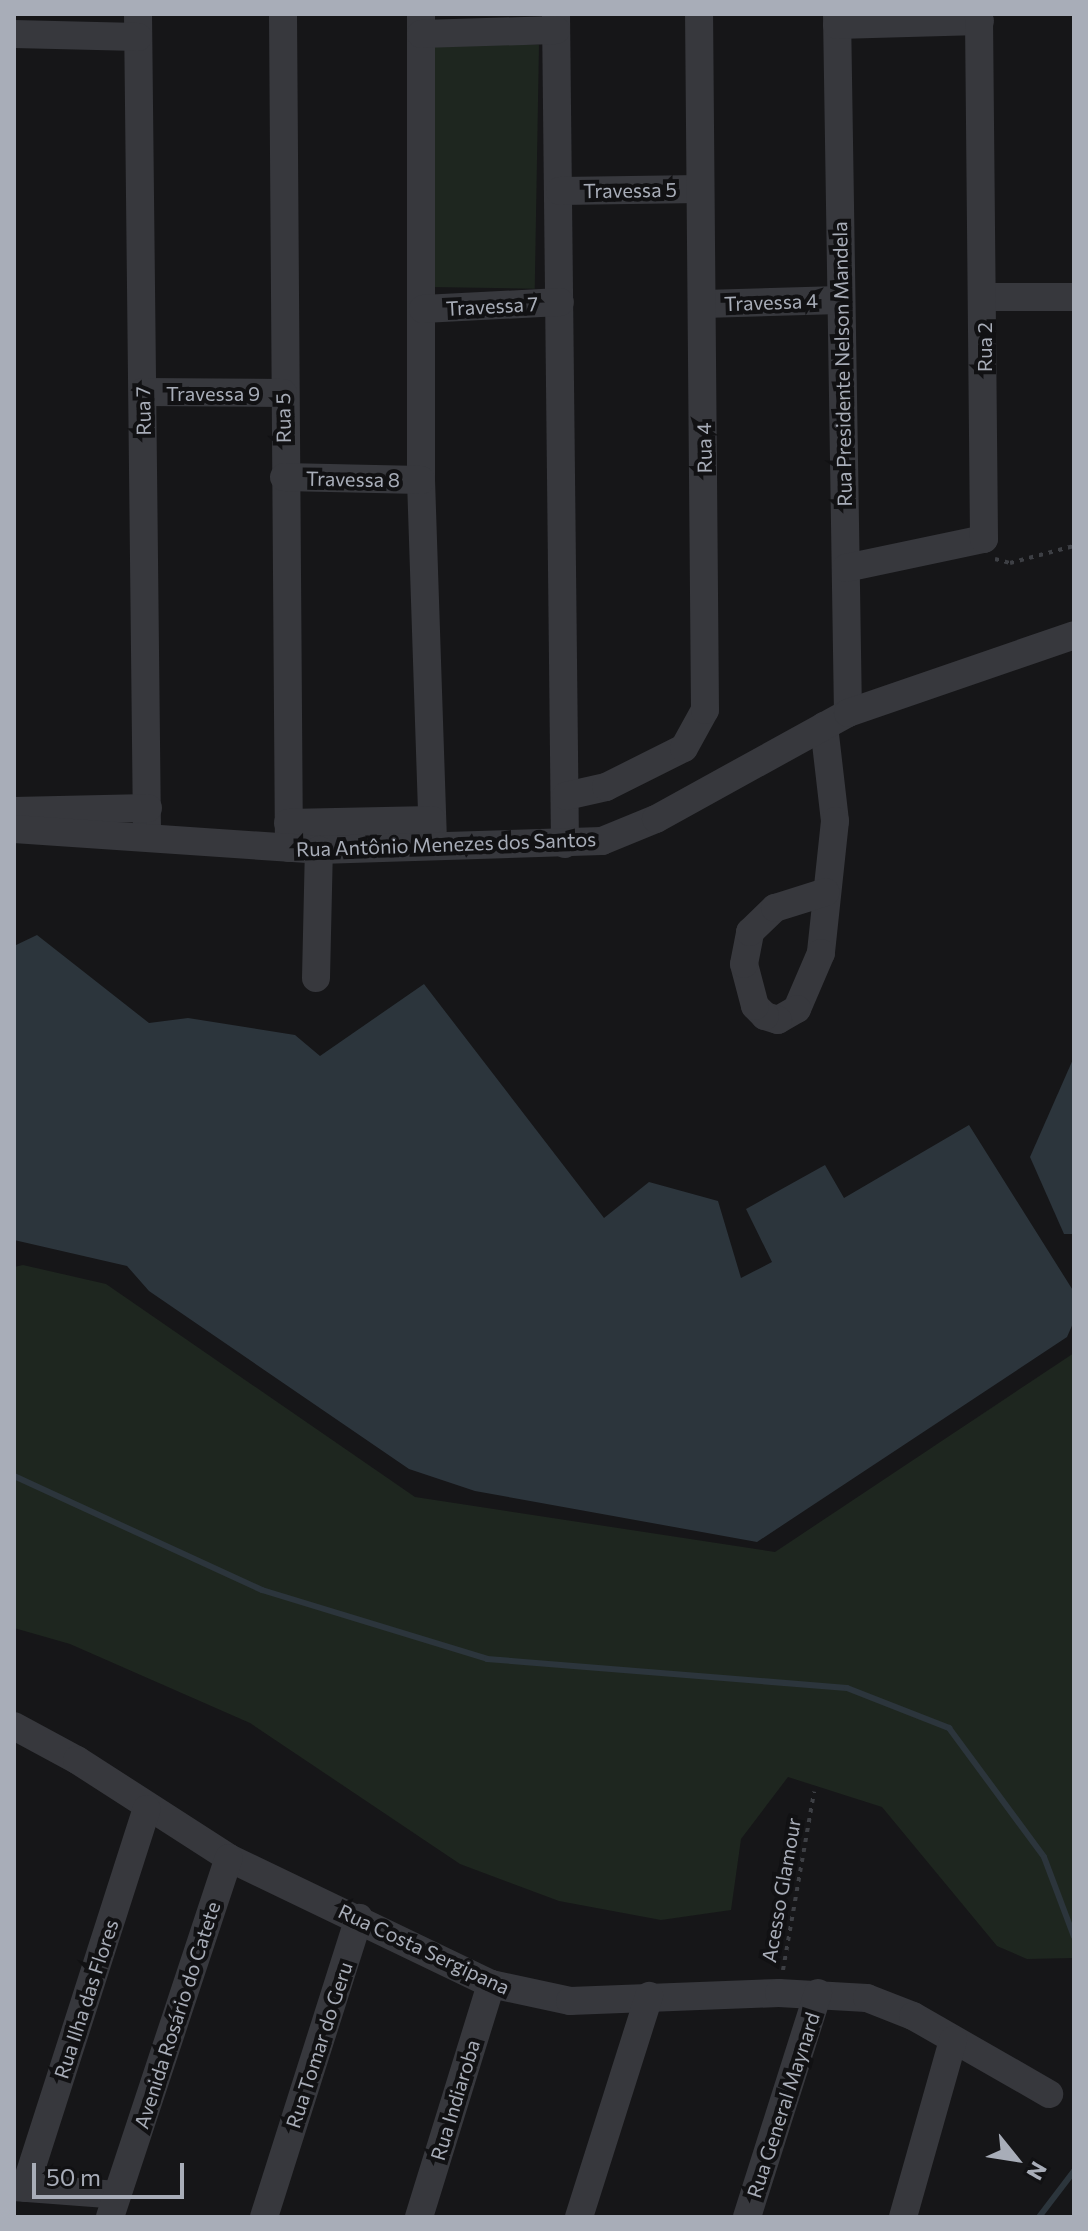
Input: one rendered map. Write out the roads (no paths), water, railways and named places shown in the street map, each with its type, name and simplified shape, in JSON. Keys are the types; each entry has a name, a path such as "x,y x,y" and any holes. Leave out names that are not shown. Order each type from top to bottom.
{"street":[{"name":"Rua 5","path":"283,14 283,393 289,836"},
{"name":"Rua 4","path":"566,796 606,787 675,753 702,721 703,304 699,14"},
{"path":"837,20 980,17"},
{"name":"Rua 2","path":"846,568 984,539 980,17"},
{"name":"Rua Presidente Nelson Mandela","path":"826,892 835,821 836,720 846,568 837,20"},
{"path":"289,836 432,833 421,480 421,24 556,22 565,844"},
{"path":"14,34 138,25"},
{"name":"Rua 7","path":"138,25 147,836"},
{"name":"Travessa 5","path":"560,191 700,189"},
{"path":"984,297 1074,297"},
{"name":"Travessa 4","path":"703,304 840,300"},
{"name":"Travessa 7","path":"423,309 560,302"},
{"name":"Travessa 9","path":"143,392 283,393"},
{"name":"Travessa 8","path":"284,477 421,480"},
{"name":"Rua Antônio Menezes dos Santos","path":"14,829 147,836 289,836 319,850 432,833 565,844 602,841 631,830 836,720 1074,635"},
{"path":"14,811 148,808"},
{"path":"316,978 319,850"},
{"name":"Rua Costa Sergipana","path":"16,1732 229,1858 491,1984 570,2001 649,1996 818,1993 882,2003 1049,2094"},
{"name":"Rua Ilha das Flores","path":"19,2188 147,1809"},
{"name":"Avenida Rosário do Catete","path":"113,2206 229,1858"},
{"name":"Rua Tomar do Geru","path":"264,2217 359,1918"},
{"name":"Rua Indiaroba","path":"419,2217 491,1984"},
{"name":"Rua General Maynard","path":"747,2217 818,1993"},
{"path":"579,2217 649,1996"},
{"path":"903,2217 953,2040"},
{"path":"19,2188 113,2206"}],"waterway":[{"path":"14,1476 262,1590 487,1659 847,1688 949,1728 1044,1857 1074,1937"},
{"path":"1039,2217 1074,2171"}]}
